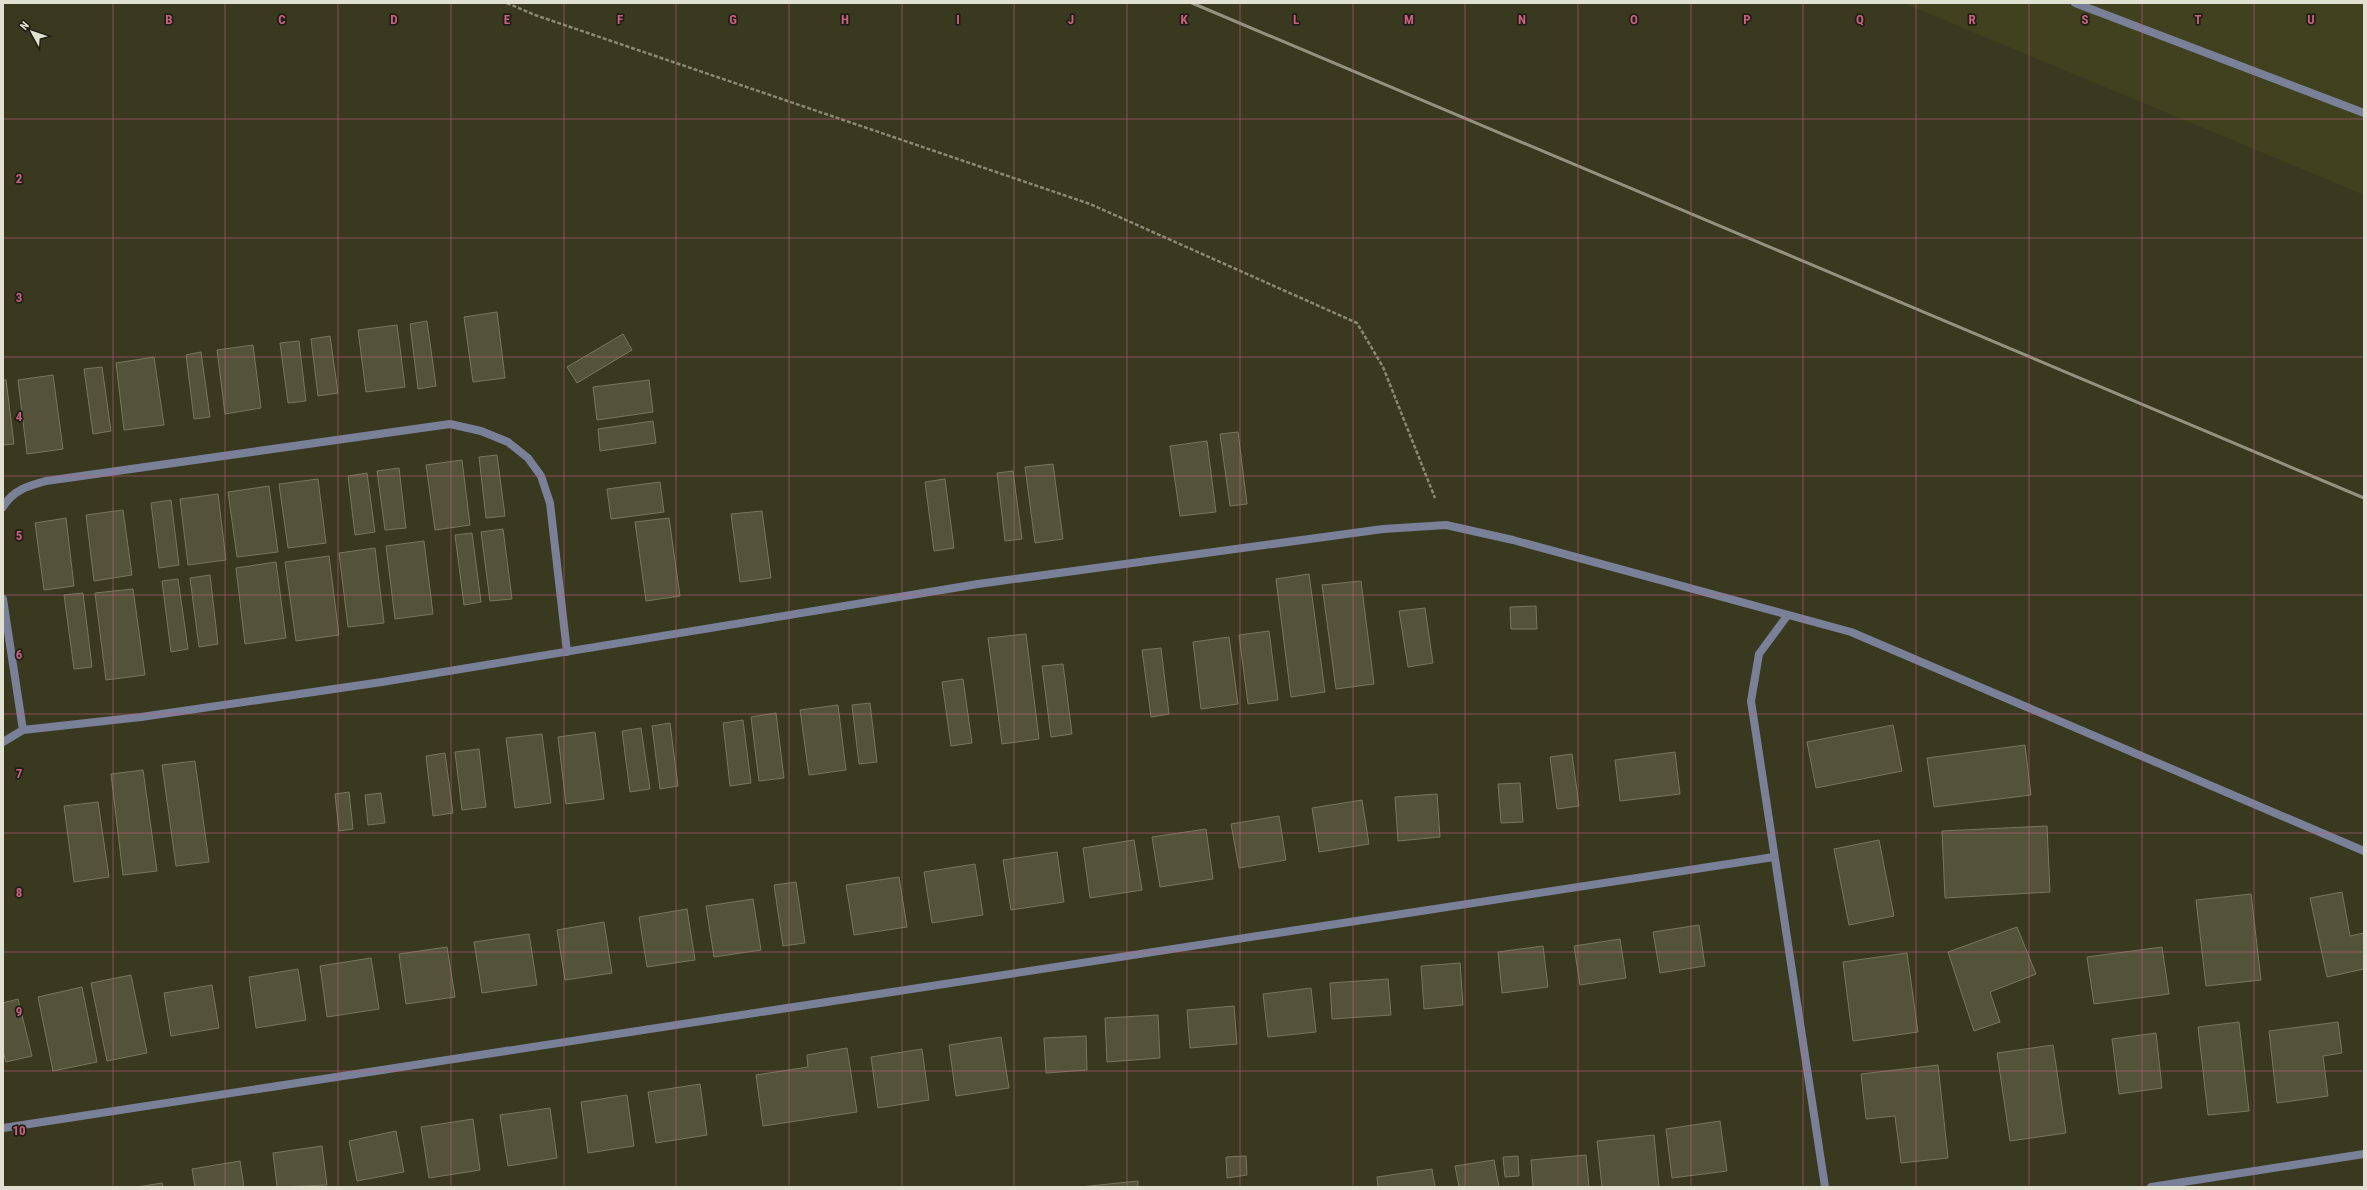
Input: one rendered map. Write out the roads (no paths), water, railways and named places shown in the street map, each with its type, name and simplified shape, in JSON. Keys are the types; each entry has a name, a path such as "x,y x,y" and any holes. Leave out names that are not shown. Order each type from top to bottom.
{"street":[{"path":"2075,3 2364,112"},
{"path":"3,507 8,498 24,487 46,481 450,424 481,432 508,442 528,458 541,476 550,503 568,652"},
{"path":"3,742 22,730 141,717 351,687 978,584 1384,529 1446,525 1513,540 1787,616 1851,632 2364,851"},
{"path":"3,599 22,730"},
{"path":"1787,616 1759,654 1751,701 1825,1187"},
{"path":"3,1128 1774,857"},
{"path":"2151,1187 2364,1154"}],"railway":[{"path":"1192,3 2364,498"}]}
